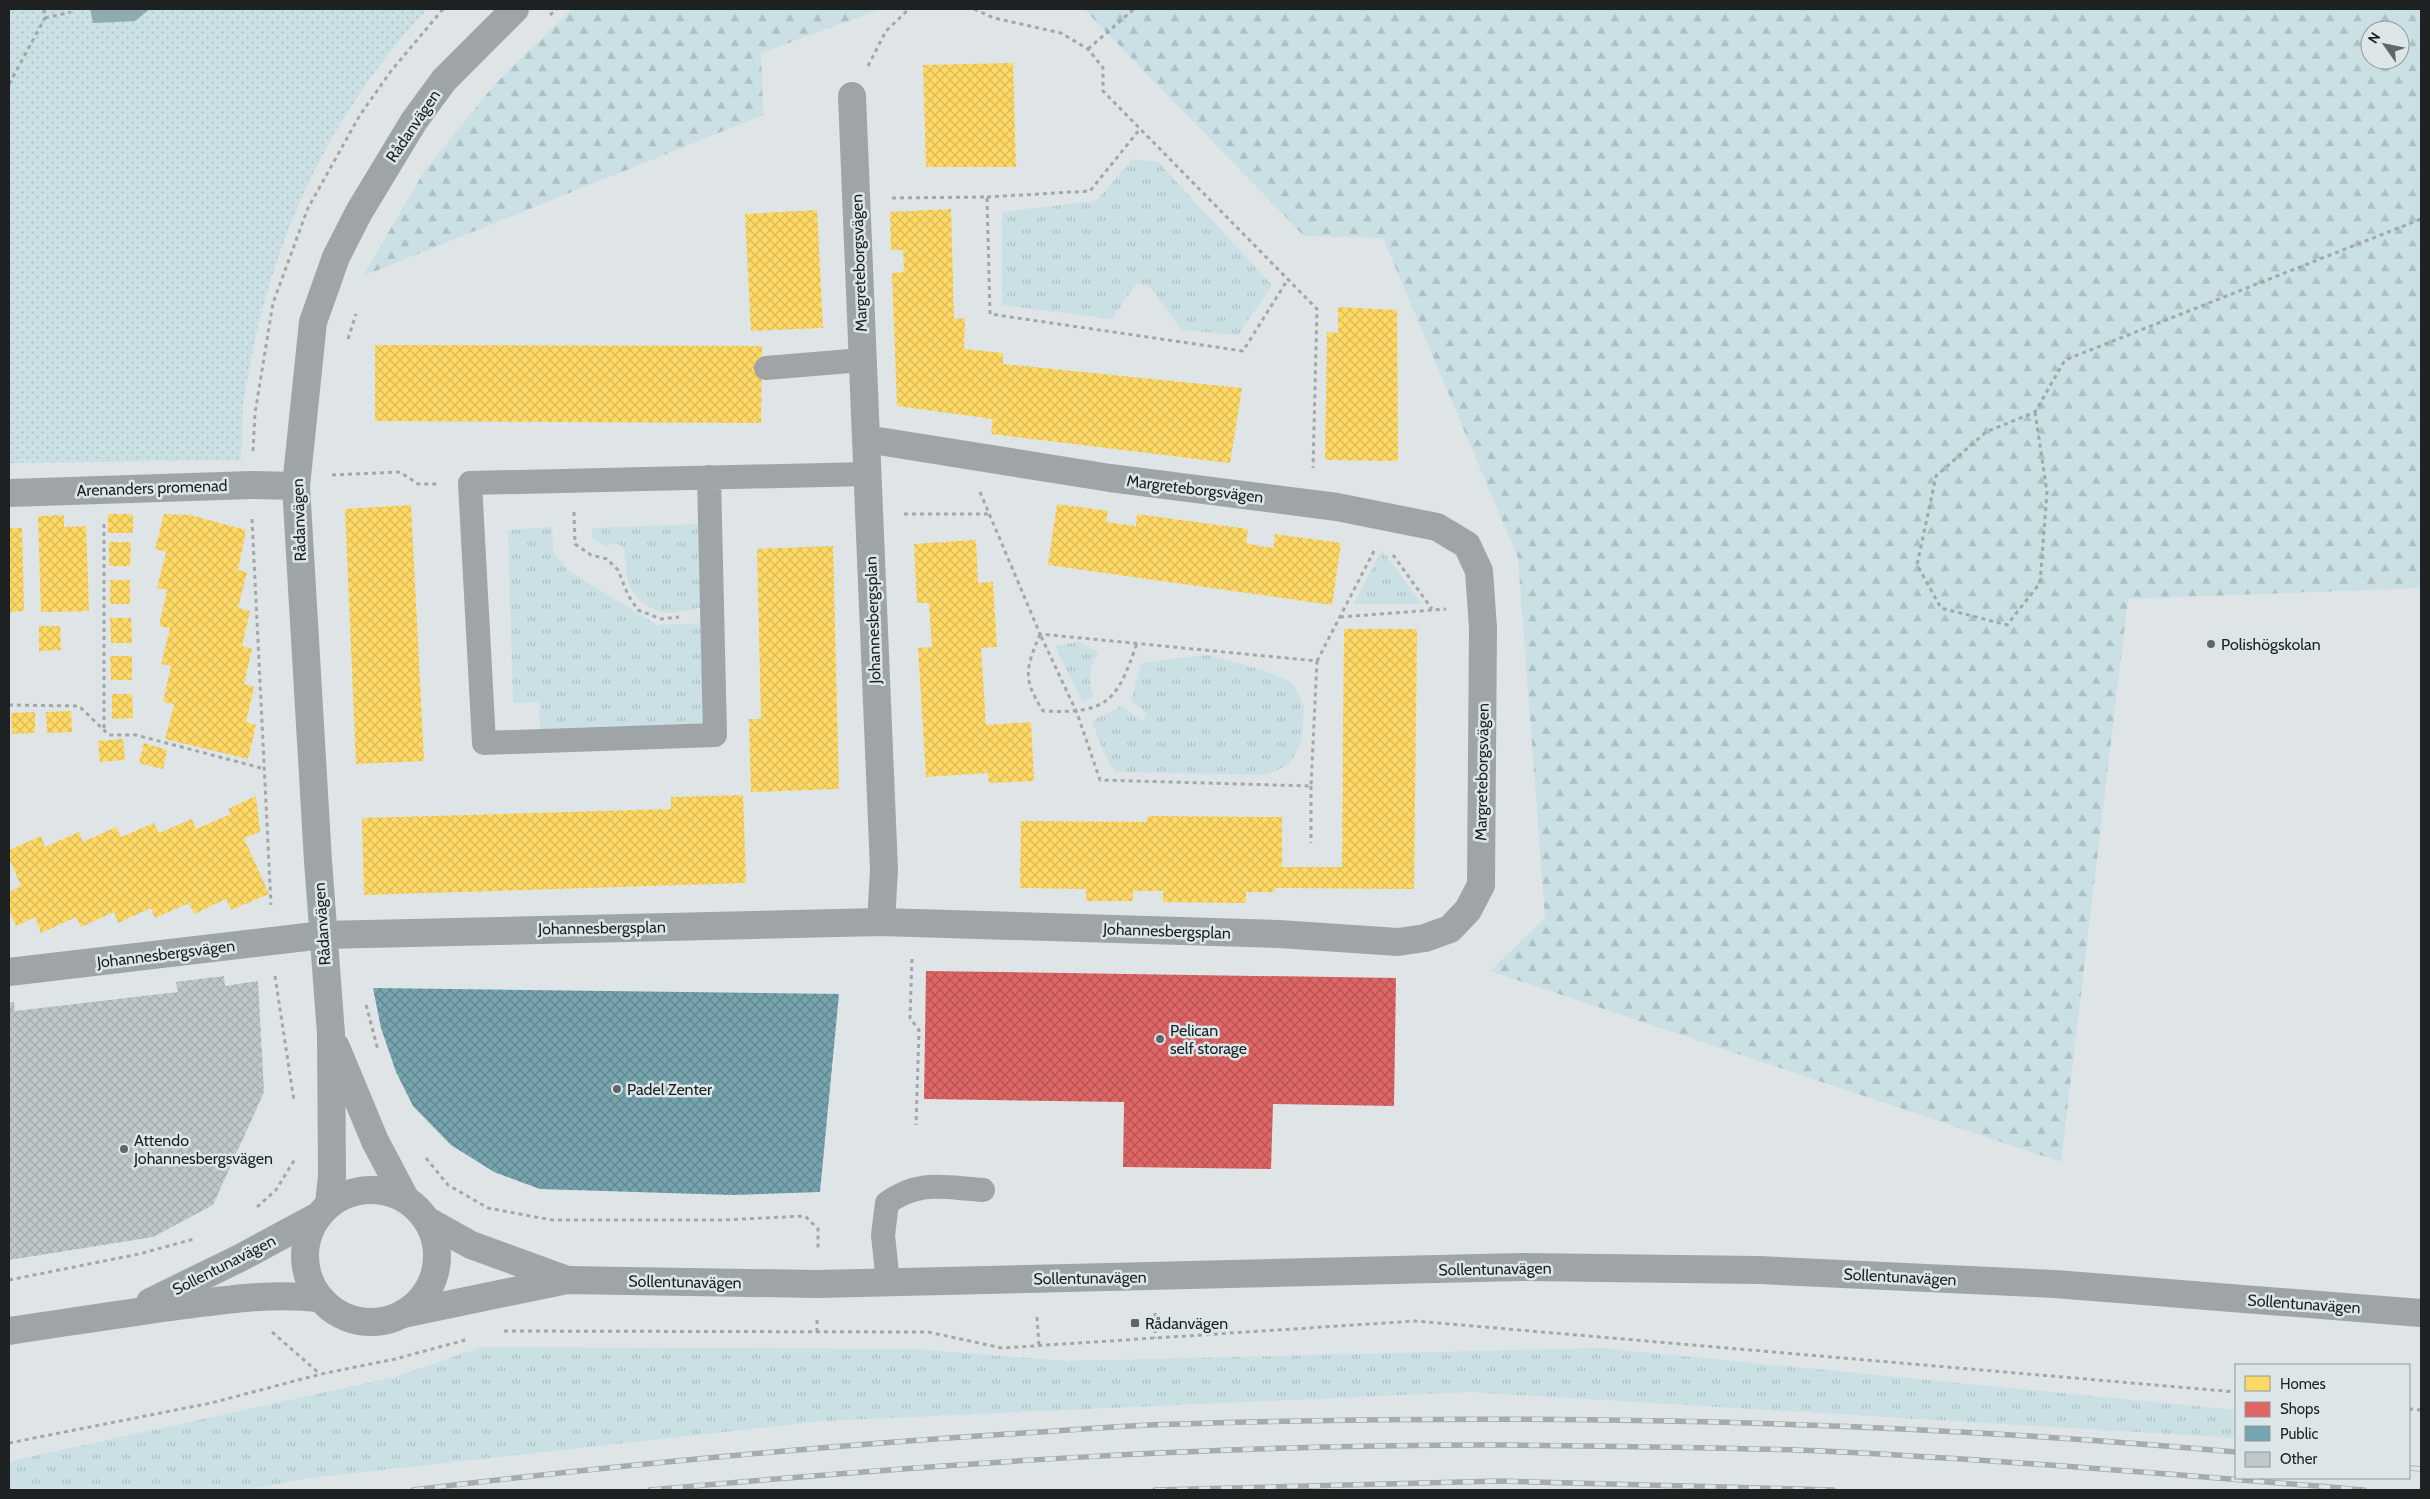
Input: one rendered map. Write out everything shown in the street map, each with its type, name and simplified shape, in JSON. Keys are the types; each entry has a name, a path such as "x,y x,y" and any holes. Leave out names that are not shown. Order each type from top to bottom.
{"street":[{"name":"Rådanvägen","path":"324,1210 332,1176 331,1034 323,935 296,486 313,322 336,257 358,212 414,121 444,80 515,9"},
{"name":"Margreteborgsvägen","path":"852,96 866,439 1110,478 1312,503 1387,528 1436,527 1467,545 1479,571 1482,608 1481,885 1468,910 1450,929"},
{"name":"Johannesbergsplan","path":"866,439 884,870 881,922"},
{"name":"Arenanders promenad","path":"9,493 104,491 252,484 296,486"},
{"name":"Johannesbergsplan","path":"323,935 881,922 1279,934 1398,942 1425,938 1450,929"},
{"name":"Johannesbergsvägen","path":"9,972 323,935"},
{"name":"Rådanvägen","path":"331,1034 375,1141 404,1198"},
{"path":"383,1190 404,1198 428,1221 437,1243 437,1269 428,1290 403,1314 382,1322 349,1319 329,1307 319,1298 308,1278 305,1255 308,1237 324,1210 356,1191 383,1190"},
{"name":"Sollentunavägen","path":"129,1312 242,1257 324,1210"},
{"name":"Sollentunavägen","path":"428,1221 471,1245 567,1280"},
{"name":"Sollentunavägen","path":"403,1314 567,1280 818,1284 1521,1267 1758,1270 2056,1284 2421,1313"},
{"name":"Sollentunavägen","path":"9,1332 129,1312 255,1296 289,1294 319,1298"}],"lane":[{"path":"766,368 862,360"},
{"path":"709,478 715,735 484,743 470,483 867,474"},
{"path":"888,1282 883,1235 887,1202 903,1192 934,1185 983,1190"}],"path":[{"path":"9,84 45,18 44,9"},
{"path":"543,22 557,9"},
{"path":"852,96 886,31 909,9"},
{"path":"974,9 994,18 1061,33 1088,49 1103,68 1103,91 1318,309 1312,503"},
{"path":"1088,49 1134,9"},
{"path":"45,18 71,12"},
{"path":"856,199 987,197 1090,191 1140,129"},
{"path":"987,197 990,314 1243,350 1288,279"},
{"path":"2035,412 2047,492 2040,583 2006,625 1941,608 1917,565 1936,476 1986,432 2035,412 2065,360 2421,219"},
{"path":"348,342 358,305"},
{"path":"964,455 1040,634 1077,713 1100,780 1310,786"},
{"path":"331,465 331,485"},
{"path":"331,475 400,472 418,484 470,483"},
{"path":"573,480 574,544 591,555 607,559 618,570 628,595 638,610 661,619 712,614"},
{"path":"104,491 104,728"},
{"path":"869,514 989,514"},
{"path":"1387,528 1432,609"},
{"path":"1311,843 1310,786 1317,661 1387,528"},
{"path":"1340,617 1432,609 1482,608"},
{"path":"1040,634 1317,661"},
{"path":"1040,634 1028,663 1030,690 1043,711 1077,713 1109,701 1126,676 1137,643"},
{"path":"9,706 79,706 104,728 109,735 136,735 265,769"},
{"path":"914,923 910,1018 919,1030 916,1125"},
{"path":"365,1001 379,1056"},
{"path":"579,1220 723,1220 805,1216 818,1229"},
{"path":"9,1280 139,1254 196,1239"},
{"path":"1155,1313 1155,1338"},
{"path":"1037,1317 1039,1346"},
{"path":"497,1331 928,1332 1002,1348 1415,1321 2235,1392"},
{"path":"9,1443 211,1404 321,1374 396,1359 478,1336"}],"green space":[{"path":"9,9 427,9 367,83 341,122 318,163 298,205 281,249 255,340 243,404 241,460 9,463"},
{"path":"572,9 881,9 761,53 763,115 363,276 425,170 494,85"},
{"path":"1084,9 2421,9 2421,588 2128,599 2061,1162 1490,971 1545,918 1518,558 1383,238 1304,236"},
{"path":"1132,159 1158,162 1272,285 1238,335 1182,330 1148,285 1136,284 1112,319 1002,305 1002,212 1096,201"},
{"path":"700,524 703,607 678,612 670,613 656,610 641,601 629,585 623,547 616,543 606,546 592,539 592,528"},
{"path":"552,527 553,551 569,571 657,625 703,623 706,727 540,734 539,702 513,703 508,530"},
{"path":"1382,550 1422,604 1354,604"},
{"path":"1079,642 1099,653 1092,664 1090,674 1094,696 1083,703 1055,646"},
{"path":"1207,655 1270,672 1293,684 1304,706 1302,740 1290,764 1266,775 1115,772 1105,755 1092,721 1122,706 1143,721 1147,714 1131,700 1141,663"},
{"path":"481,1347 915,1349 1066,1361 1601,1348 2235,1410 2235,1438 1468,1392 822,1421 310,1478 245,1490 9,1490 9,1463 20,1459 395,1377"}],"water":[{"path":"90,9 150,9 135,21 93,23"}],"building: Homes":[{"path":"1013,63 1016,167 926,167 923,65"},
{"path":"951,209 954,319 965,318 964,349 1003,353 1003,364 1242,388 1230,463 991,434 993,419 897,406 892,273 904,272 903,250 891,250 890,212"},
{"path":"817,210 823,328 751,331 745,214"},
{"path":"1338,307 1397,310 1398,461 1325,460 1327,332 1338,333"},
{"path":"375,345 762,346 761,423 375,421"},
{"path":"1057,504 1108,511 1106,522 1136,526 1137,514 1248,529 1246,543 1273,548 1275,534 1341,543 1332,605 1048,565"},
{"path":"411,505 424,761 356,764 345,509"},
{"path":"108,514 133,514 133,533 108,533"},
{"path":"164,514 190,515 246,530 238,570 247,572 238,608 250,611 242,646 252,649 244,684 254,687 246,722 256,725 248,759 165,739 174,704 163,702 171,666 161,664 170,628 159,626 167,590 157,588 166,552 155,549"},
{"path":"64,515 64,527 86,526 89,611 41,612 38,516"},
{"path":"9,528 22,528 24,611 9,612"},
{"path":"976,540 978,583 993,582 997,647 981,648 986,725 1031,722 1034,781 989,783 988,773 926,777 918,648 932,647 929,603 917,603 914,544"},
{"path":"109,542 131,542 130,566 109,566"},
{"path":"833,546 839,789 751,792 749,719 761,719 757,549"},
{"path":"110,580 130,580 130,604 110,604"},
{"path":"110,618 131,618 132,643 111,643"},
{"path":"39,626 60,626 61,650 39,651"},
{"path":"1344,629 1417,629 1414,889 1275,888 1274,892 1246,892 1246,903 1238,903 1163,902 1163,891 1133,891 1133,901 1086,901 1086,889 1020,888 1021,821 1147,822 1148,816 1282,817 1282,867 1342,867"},
{"path":"110,656 132,656 132,680 111,680"},
{"path":"112,694 132,694 133,718 112,719"},
{"path":"71,711 72,732 47,733 46,712"},
{"path":"35,712 35,733 12,734 11,713"},
{"path":"123,739 125,760 100,762 98,741"},
{"path":"144,743 167,750 163,769 139,763"},
{"path":"743,795 746,883 364,895 362,818 671,809 671,797"},
{"path":"256,796 260,832 244,838 269,894 231,910 226,899 194,914 189,903 155,918 151,908 118,923 114,912 81,927 76,917 41,933 35,917 16,926 9,910 9,892 21,886 9,858 9,850 41,836 45,847 79,832 83,842 116,827 121,837 154,823 159,833 192,819 196,829 231,814 228,809"}],"building: Shops":[{"name":"Pelican self storage","path":"926,971 1396,978 1394,1106 1273,1104 1271,1169 1123,1167 1124,1102 924,1099"}],"building: Public":[{"name":"Padel Zenter","path":"373,988 839,994 820,1192 732,1195 540,1189 494,1172 451,1145 413,1106 396,1072 381,1028"}],"building: Other":[{"name":"Attendo Johannesbergsvägen","path":"224,976 225,986 258,981 264,1092 213,1205 153,1237 9,1260 9,1003 14,1002 15,1011 178,992 176,982"}],"railway":[{"path":"413,1490 635,1465 858,1445 1138,1426 1313,1421 1577,1420 1841,1426 2105,1441 2235,1452"},
{"path":"650,1490 1076,1457 1289,1448 1503,1445 1822,1451 2025,1463 2364,1490"},
{"path":"2410,1468 2421,1469"},
{"path":"1155,1490 1500,1481 1833,1490"}],"place":[{"name":"Polishögskolan","path":"2211,644"},
{"name":"Pelican self storage","path":"1160,1039"},
{"name":"Padel Zenter","path":"617,1089"},
{"name":"Attendo Johannesbergsvägen","path":"124,1149"},
{"name":"Rådanvägen","path":"1135,1323"}]}
